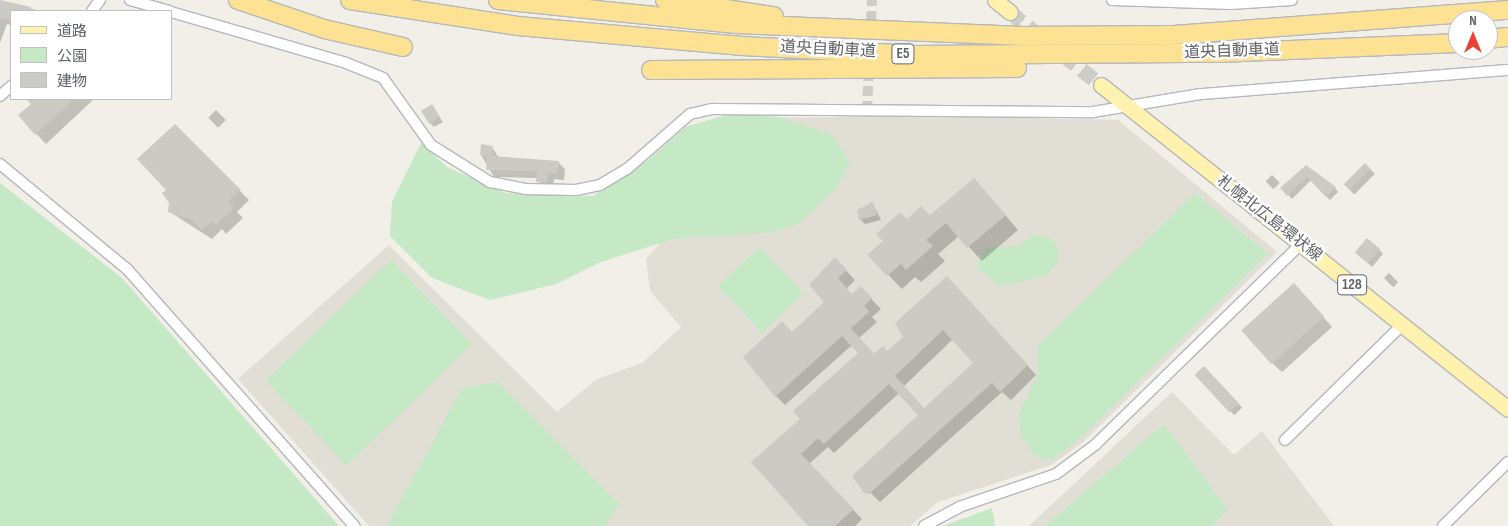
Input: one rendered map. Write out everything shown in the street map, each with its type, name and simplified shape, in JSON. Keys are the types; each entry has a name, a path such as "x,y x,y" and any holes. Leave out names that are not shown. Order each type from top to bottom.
{"highway":[{"path":"238,0 324,29 403,47"},
{"name":"道央自動車道","path":"350,0 518,26 742,46 987,56 1219,53 1448,43"},
{"name":"道央自動車道","path":"498,0 736,24 882,33 1174,35 1508,10"},
{"path":"665,0 882,33"},
{"path":"651,70 1016,68 1219,53"}],"main road":[{"path":"995,0 1010,12"},
{"name":"札幌北広島環状線","path":"1101,85 1508,409"}],"street":[{"path":"130,0 163,10"},
{"path":"1112,0 1206,2 1292,0"},
{"path":"172,13 346,62 383,78 431,145 490,182 525,190 576,190 600,185 627,169 690,114 712,109 1072,112 1126,105 1508,70"},
{"path":"0,96 10,87"},
{"path":"0,164 127,269 354,526"},
{"path":"924,526 959,507 1056,474 1095,445 1300,245"},
{"path":"1284,440 1403,324"},
{"path":"1443,526 1508,462"}],"shaded area":[{"path":"958,116 1118,120 1277,252 1081,444 1051,465 938,502 910,526 369,526 238,379 389,245 557,412 597,379 642,363 681,327 650,291 646,259 679,222 733,118"},
{"path":"1172,392 1234,455 1262,431 1334,526 1029,526"}],"green space":[{"path":"733,113 779,117 832,135 850,162 837,188 797,225 766,233 673,239 601,262 556,284 490,300 432,278 390,236 392,202 421,143 447,167 505,193 593,196 647,161 685,127"},
{"path":"0,183 122,278 339,526 0,526"},
{"path":"1195,193 1268,254 1078,440 1052,460 1035,456 1022,437 1018,416 1038,373 1038,346"},
{"path":"1035,234 1053,239 1059,252 1057,264 1045,276 1001,286 976,267 985,248 1019,246"},
{"path":"760,247 804,294 762,333 718,286"},
{"path":"391,260 472,344 347,465 266,381"},
{"path":"498,382 619,504 605,526 387,526 462,388"},
{"path":"1164,424 1228,510 1212,526 1045,526"},
{"path":"992,508 995,526 943,526"}],"building":[{"path":"0,0 31,7 31,10 10,10 10,21 0,18"},
{"path":"27,100 73,100 35,135 18,115 31,104"},
{"path":"432,104 440,117 429,124 421,111"},
{"path":"175,124 241,190 228,202 234,208 216,225 212,221 202,230 192,220 168,212 169,203 162,193 166,190 137,159"},
{"path":"481,144 493,146 492,156 559,161 557,174 548,173 547,183 536,182 537,171 486,170 487,156 480,155"},
{"path":"1365,163 1371,169 1349,190 1344,184"},
{"path":"1306,165 1336,187 1326,197 1307,177 1287,196 1280,188"},
{"path":"974,178 1006,215 967,248 946,223 926,240 933,246 906,270 901,264 887,276 867,255 883,241 876,234 900,212 907,219 921,206 930,215"},
{"path":"873,202 877,215 859,220 857,210"},
{"path":"1367,238 1380,249 1368,263 1355,253"},
{"path":"835,257 847,270 838,278 852,294 861,286 872,298 864,306 869,312 851,328 874,354 883,346 887,351 903,337 895,323 947,276 1028,365 1000,392 992,383 869,494 864,493 852,476 918,415 889,384 824,444 818,438 801,454 854,509 835,526 808,526 751,462 800,419 793,411 858,353 842,336 775,397 743,357 782,321 792,332 824,302 809,285","holes":["943,330 973,363 924,408 895,376"]},
{"path":"1294,283 1324,316 1271,364 1241,331"},
{"path":"1204,366 1239,403 1229,412 1194,375"}],"tunnel":[{"path":"867,111 872,0"},
{"path":"1010,12 1101,85"}]}
